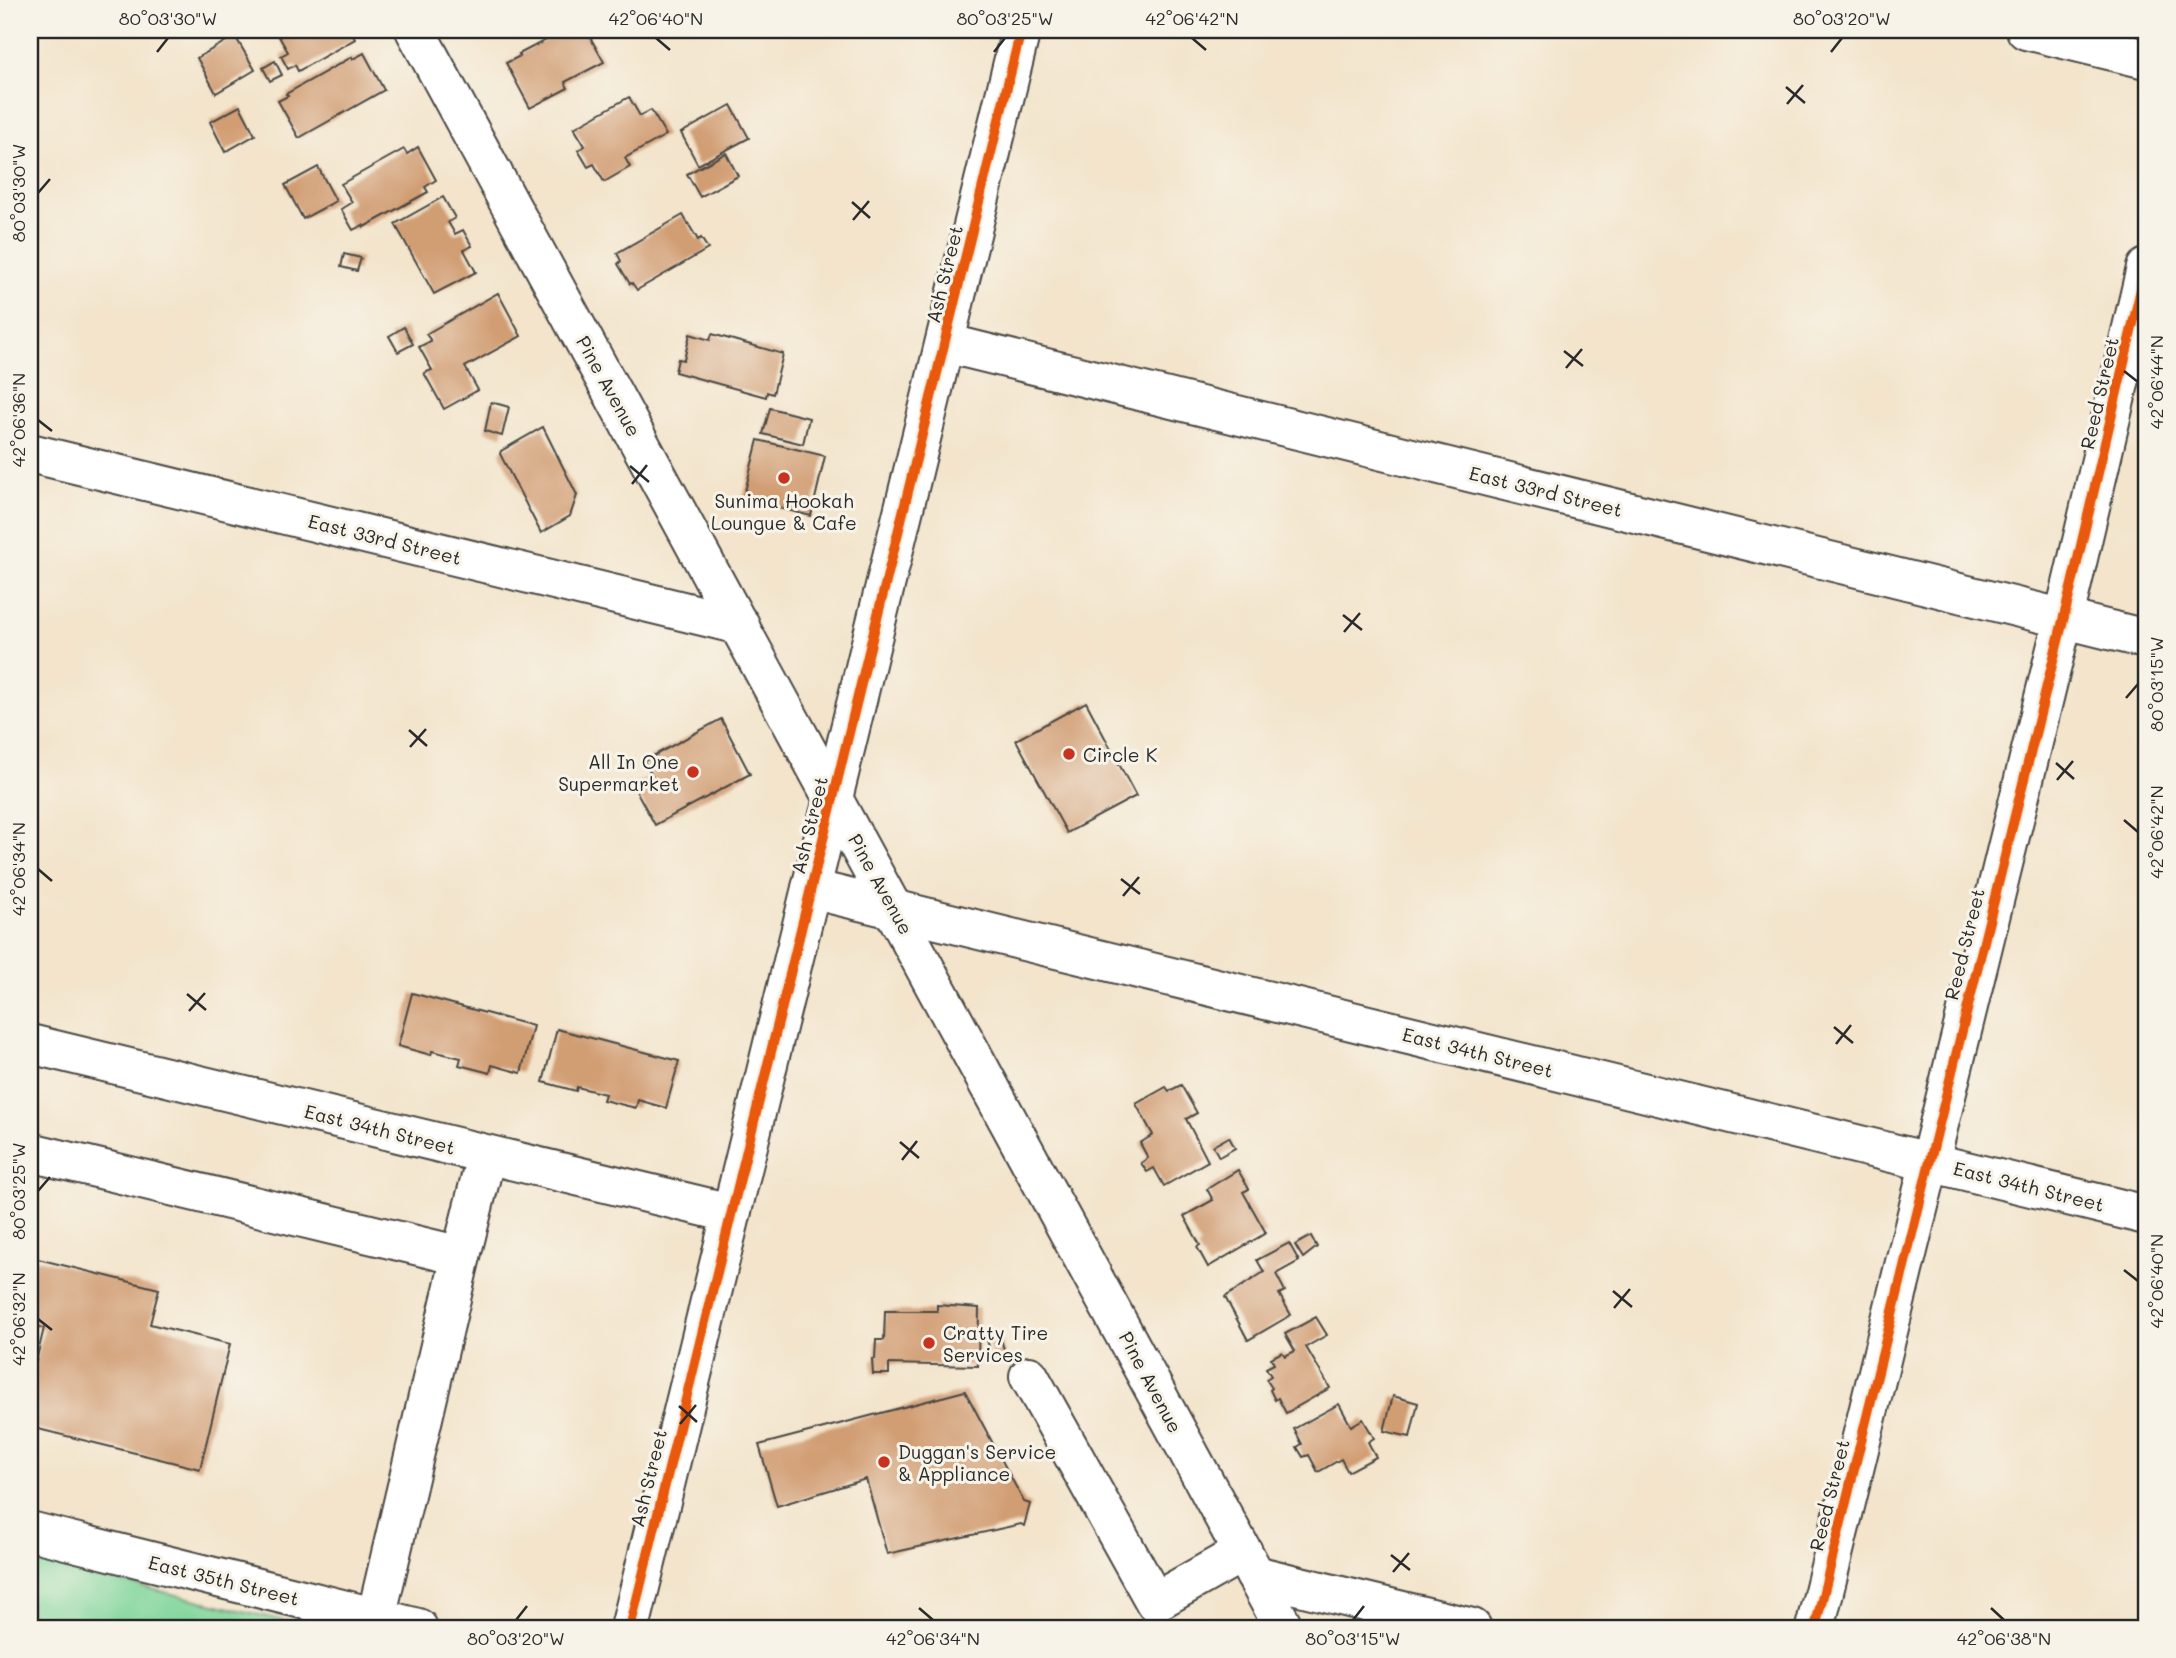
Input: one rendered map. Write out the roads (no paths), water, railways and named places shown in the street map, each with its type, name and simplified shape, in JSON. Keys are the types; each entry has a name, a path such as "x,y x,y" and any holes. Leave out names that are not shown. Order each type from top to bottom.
{"street":[{"name":"Pine Avenue","path":"415,30 1284,1628"},
{"name":"Ash Street","path":"630,1628 1021,30"},
{"path":"2026,30 2146,59"},
{"name":"Reed Street","path":"1815,1628 2063,619 2146,268"},
{"name":"East 33rd Street","path":"945,343 2146,639"},
{"name":"East 33rd Street","path":"30,453 740,625"},
{"name":"East 34th Street","path":"811,888 2146,1215"},
{"name":"East 34th Street","path":"30,1044 730,1213"},
{"path":"30,1152 461,1256"},
{"path":"376,1618 486,1156"},
{"path":"1029,1376 1155,1602 1249,1564 1472,1628"},
{"name":"East 35th Street","path":"30,1531 418,1628"}],"place":[{"name":"Sunima Hookah Loungue & Cafe","path":"784,478"},
{"name":"Circle K","path":"1069,754"},
{"name":"All In One Supermarket","path":"693,772"},
{"name":"Cratty Tire Services","path":"929,1343"},
{"name":"Duggan's Service & Appliance","path":"884,1462"}]}
